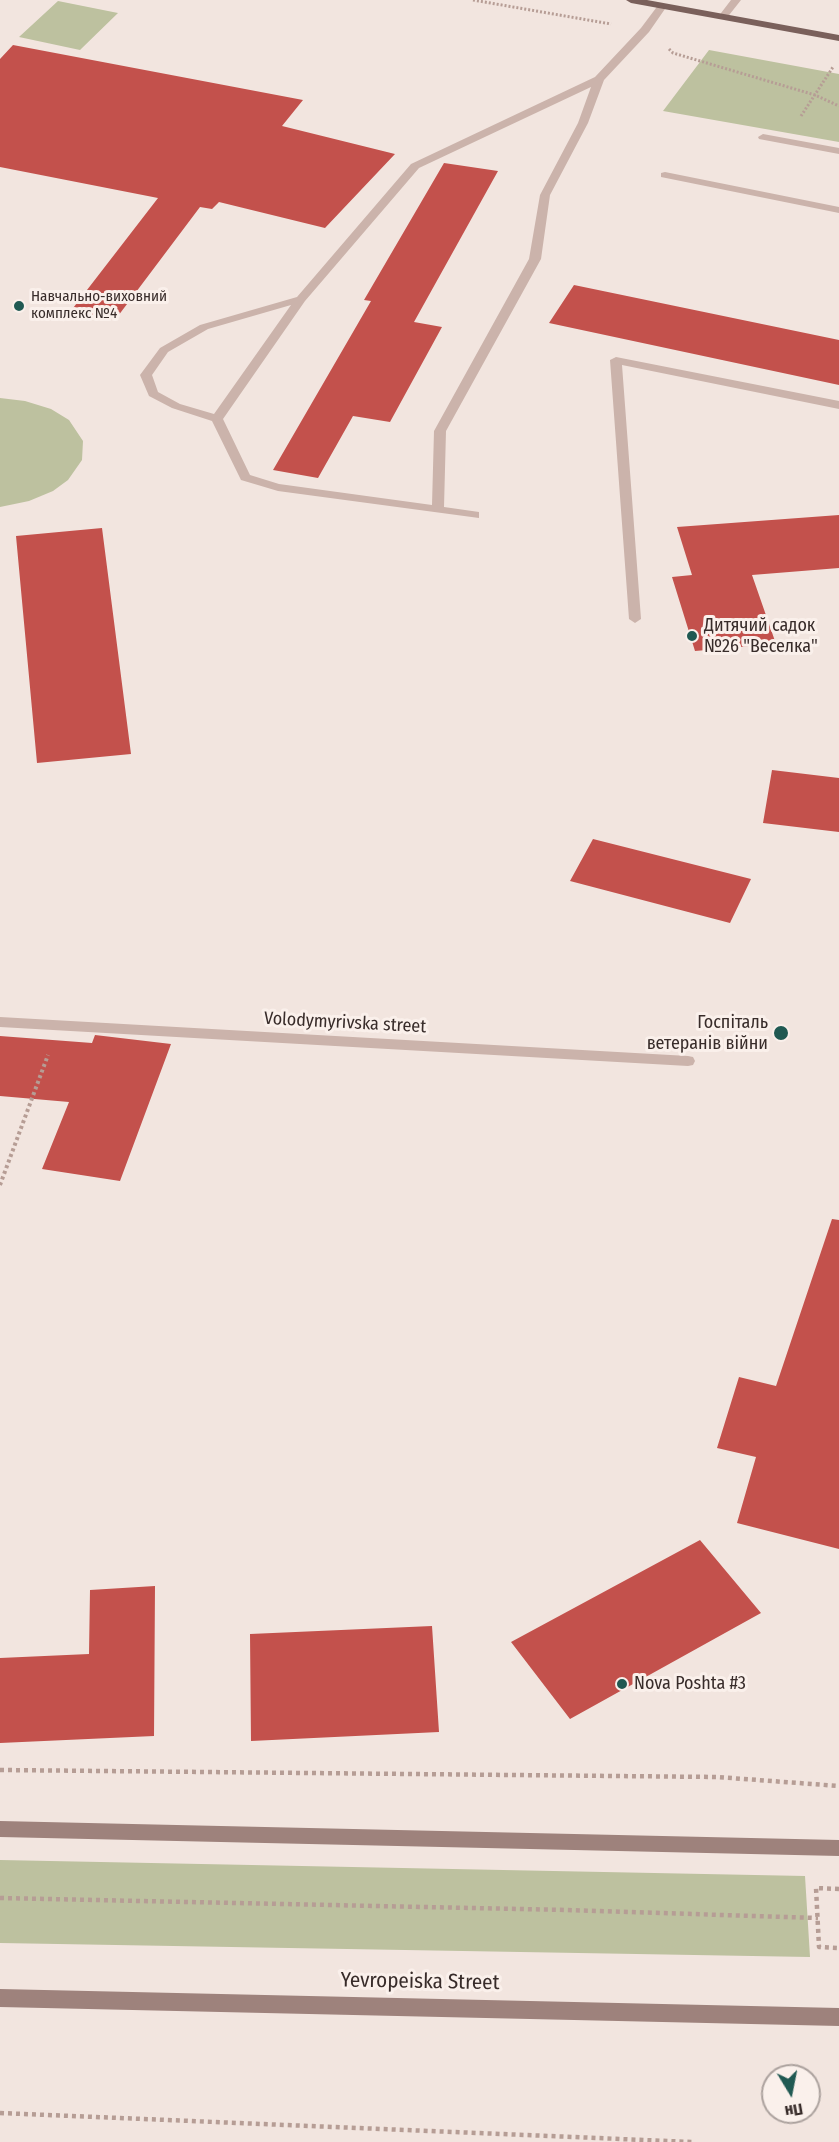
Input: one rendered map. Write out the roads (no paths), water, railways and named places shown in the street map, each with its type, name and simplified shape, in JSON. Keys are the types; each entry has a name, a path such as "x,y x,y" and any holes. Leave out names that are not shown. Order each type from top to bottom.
{"main road":[{"path":"631,0 839,38"}],"street":[{"path":"723,17 736,0"},
{"path":"217,420 301,299 415,166 599,79 645,30 662,6"},
{"path":"438,510 440,431 535,259 545,195 583,123 599,79"},
{"path":"763,137 839,152"},
{"path":"665,175 839,210"},
{"path":"301,299 204,327 164,350 146,375 153,394 176,406 217,420 245,477 278,487 475,515"},
{"path":"635,619 616,360 839,405"},
{"name":"Volodymyrivska street","path":"0,1022 688,1061"},
{"path":"0,1829 839,1848"},
{"name":"Yevropeiska Street","path":"0,1998 839,2017"}],"place":[{"name":"Навчально-виховний комплекс №4","path":"19,306"},
{"name":"Дитячий садок №26 \"Веселка\"","path":"692,636"},
{"name":"Госпіталь ветеранів війни","path":"781,1033"},
{"name":"Nova Poshta #3","path":"622,1684"}]}
